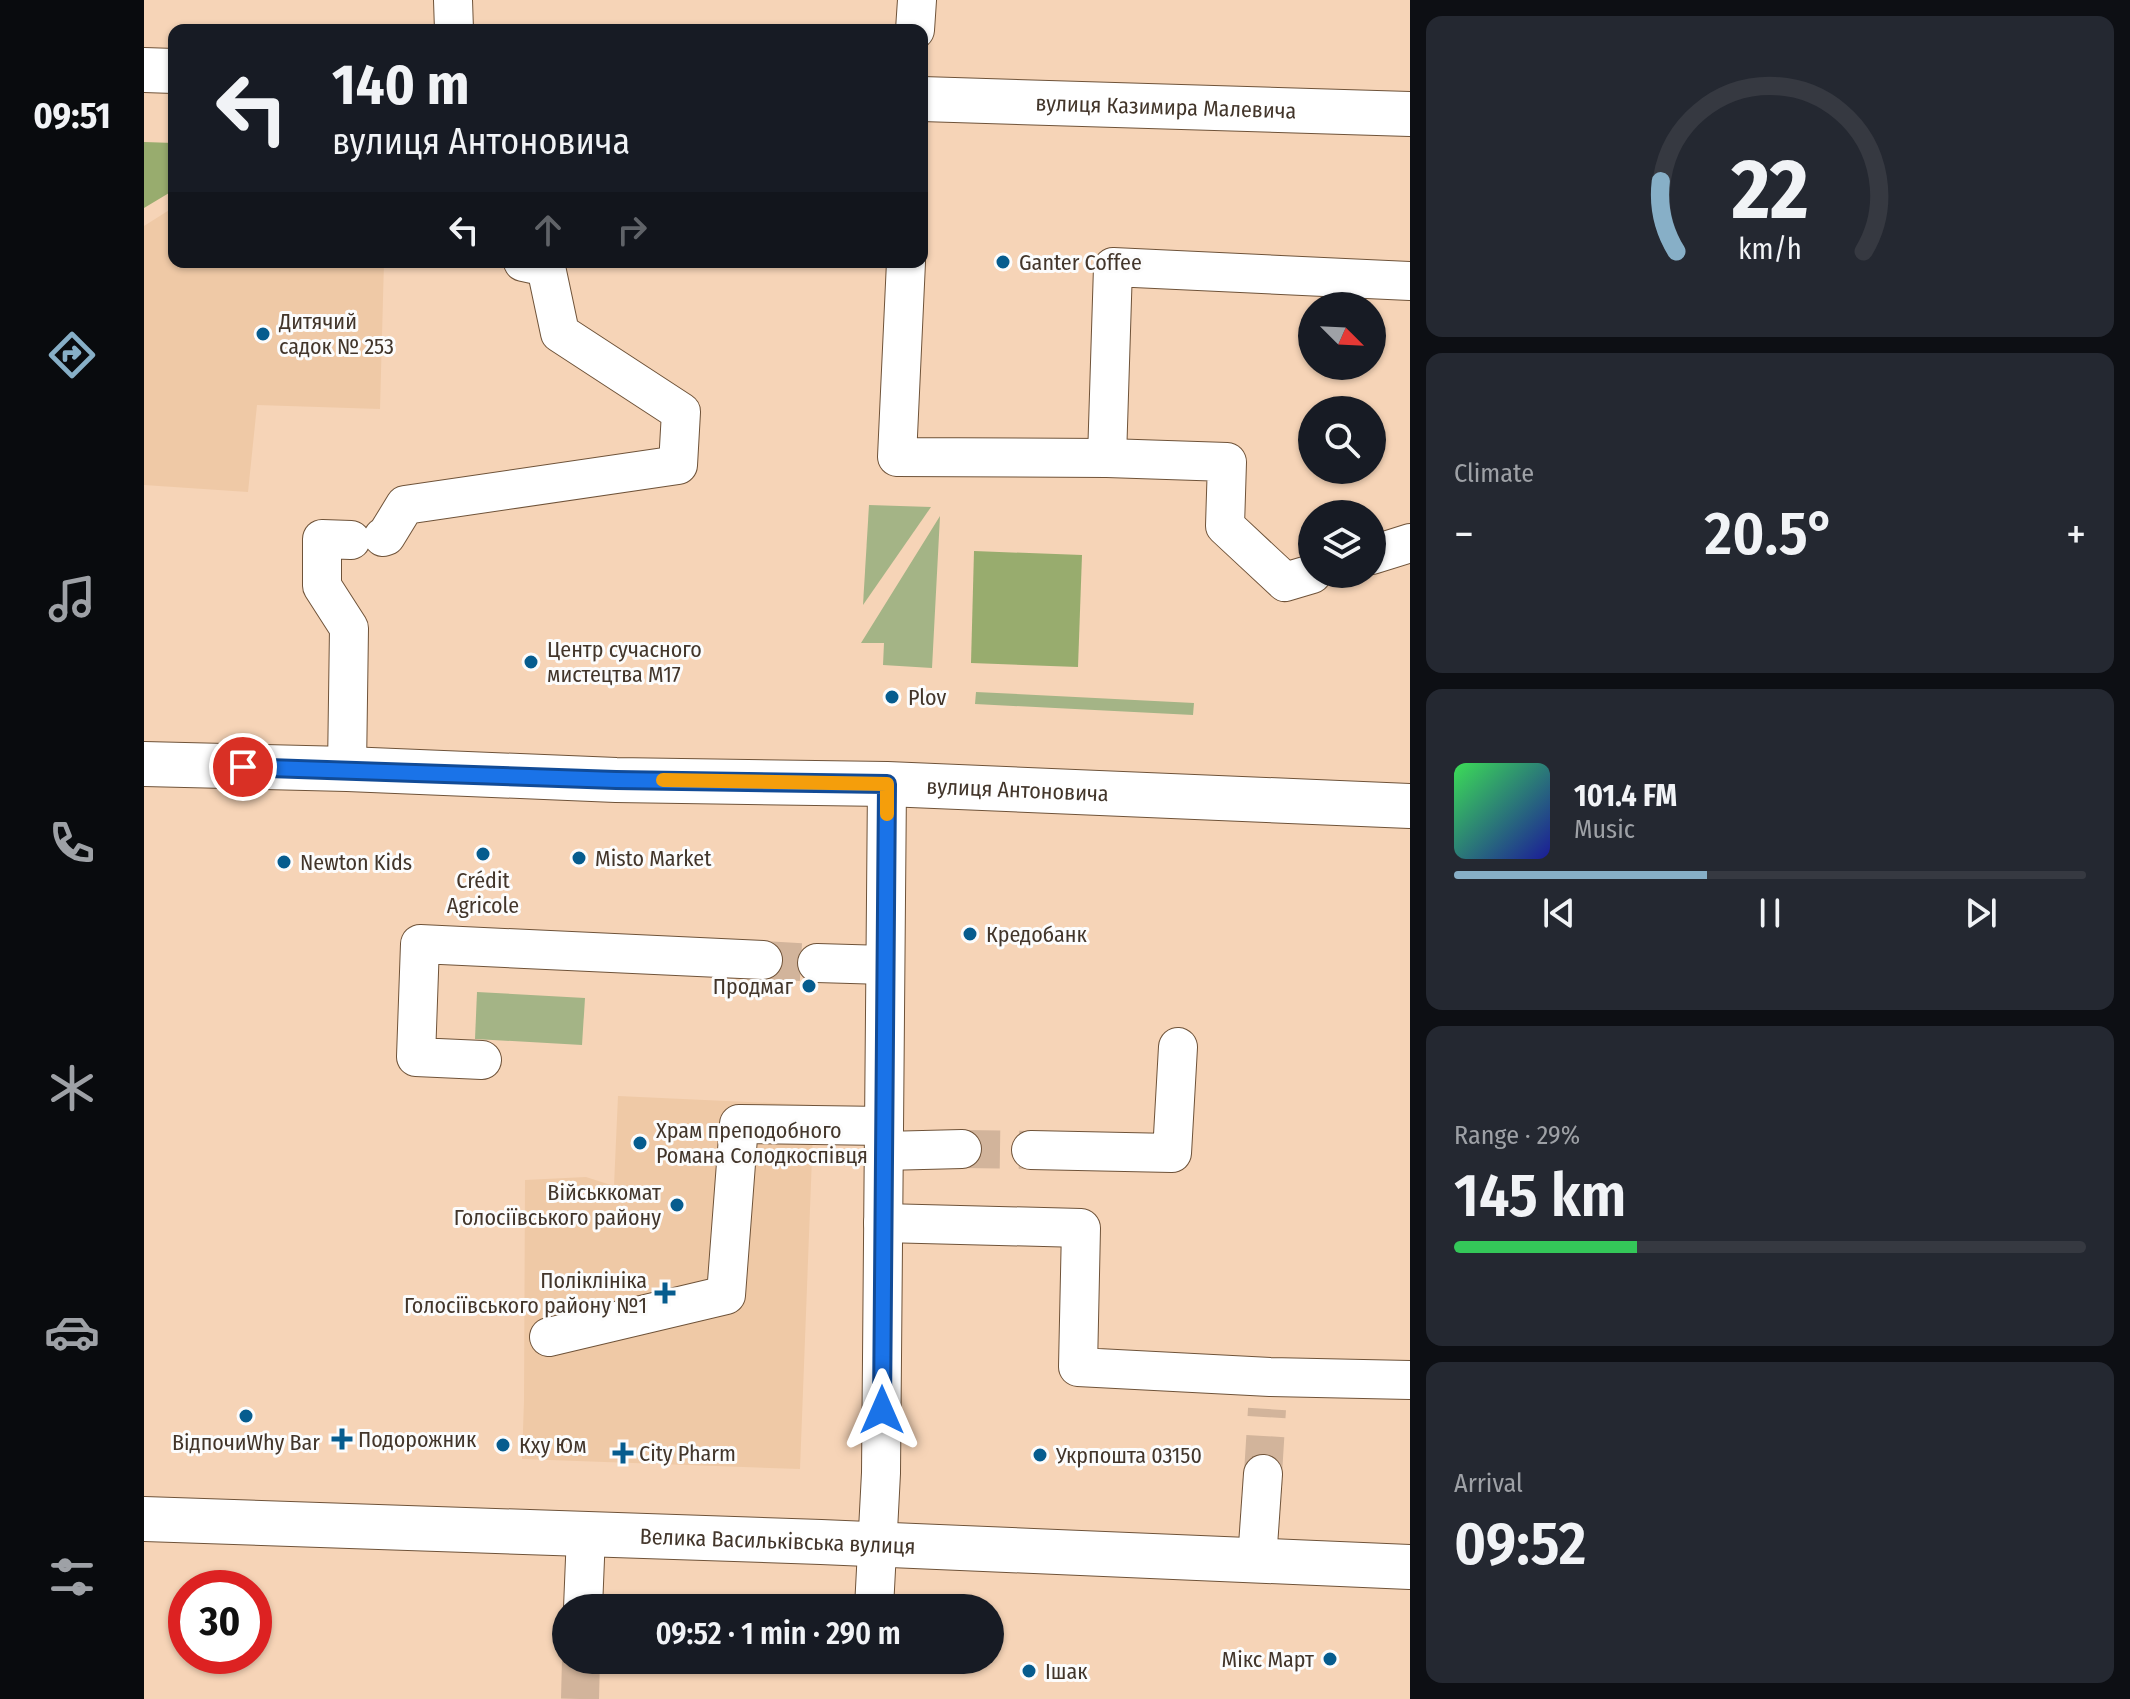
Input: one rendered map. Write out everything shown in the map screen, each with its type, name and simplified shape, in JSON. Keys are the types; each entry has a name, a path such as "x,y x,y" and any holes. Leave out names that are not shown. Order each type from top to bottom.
{"main road":[{"path":"144,70 168,71"},
{"name":"вулиця Казимира Малевича","path":"928,99 1410,114"},
{"name":"вулиця Антоновича","path":"144,764 616,780 887,784 1410,806"},
{"name":"Велика Васильківська вулиця","path":"144,1519 1410,1567"}],"street":[{"path":"453,0 454,24"},
{"path":"915,24 917,0"},
{"path":"1107,458 1113,267 1410,281"},
{"path":"347,769 349,628 322,586 322,539 386,536 405,505 678,465 681,412 560,333 546,268"},
{"path":"906,268 897,457 1227,462 1225,526 1285,582 1298,578"},
{"path":"1386,551 1410,543"},
{"path":"875,1594 881,1473 887,784"},
{"path":"482,1060 416,1057 420,944 763,960"},
{"path":"817,963 885,965"},
{"path":"1031,1150 1172,1153 1178,1047"},
{"path":"549,1337 726,1295 739,1124 962,1149"},
{"path":"883,1223 1081,1228 1078,1367 1268,1393 1410,1380"},
{"path":"1257,1560 1263,1474"},
{"path":"584,1594 586,1534"}],"shaded area":[{"name":"Дитячий садок № 253","path":"168,211 168,268 384,268 380,409 257,405 248,492 144,485 144,226"},
{"name":"Поліклініка Голосіївського району №1","path":"618,1096 814,1105 800,1469 522,1459 525,1180 586,1177 614,1186"}],"green space":[{"path":"144,142 168,143 168,194 144,208"},
{"path":"869,505 931,507 863,605"},
{"path":"940,516 932,668 883,665 884,643 861,643"},
{"path":"974,551 1082,555 1078,667 971,663"},
{"path":"976,692 1194,703 1193,715 975,704"},
{"path":"477,992 585,998 582,1045 475,1039"}],"tunnel":[{"path":"763,960 817,963"},
{"path":"962,1149 1031,1150"},
{"path":"1263,1474 1267,1409"},
{"path":"580,1699 581,1674"}],"slow traffic":[{"path":"663,780 887,784 887,814"}],"place":[{"name":"Ganter Coffee","path":"1003,262"},
{"name":"Дитячий садок № 253","path":"263,334"},
{"name":"Центр сучасного мистецтва M17","path":"531,662"},
{"name":"Plov","path":"892,697"},
{"name":"Crédit Agricole","path":"483,854"},
{"name":"Misto Market","path":"579,858"},
{"name":"Newton Kids","path":"284,862"},
{"name":"Кредобанк","path":"970,934"},
{"name":"Продмаг","path":"809,986"},
{"name":"Храм преподобного Романа Солодкоспівця","path":"640,1143"},
{"name":"Військкомат Голосіївського району","path":"677,1205"},
{"name":"Поліклініка Голосіївського району №1","path":"665,1293"},
{"name":"ВідпочиWhy Bar","path":"246,1416"},
{"name":"Подорожник","path":"342,1439"},
{"name":"Кху Юм","path":"503,1445"},
{"name":"City Pharm","path":"623,1453"},
{"name":"Укрпошта 03150","path":"1040,1455"},
{"name":"Мікс Март","path":"1330,1659"},
{"name":"Ішак","path":"1029,1671"}],"route":[{"path":"243,767 616,780 887,784 882,1410"}]}
